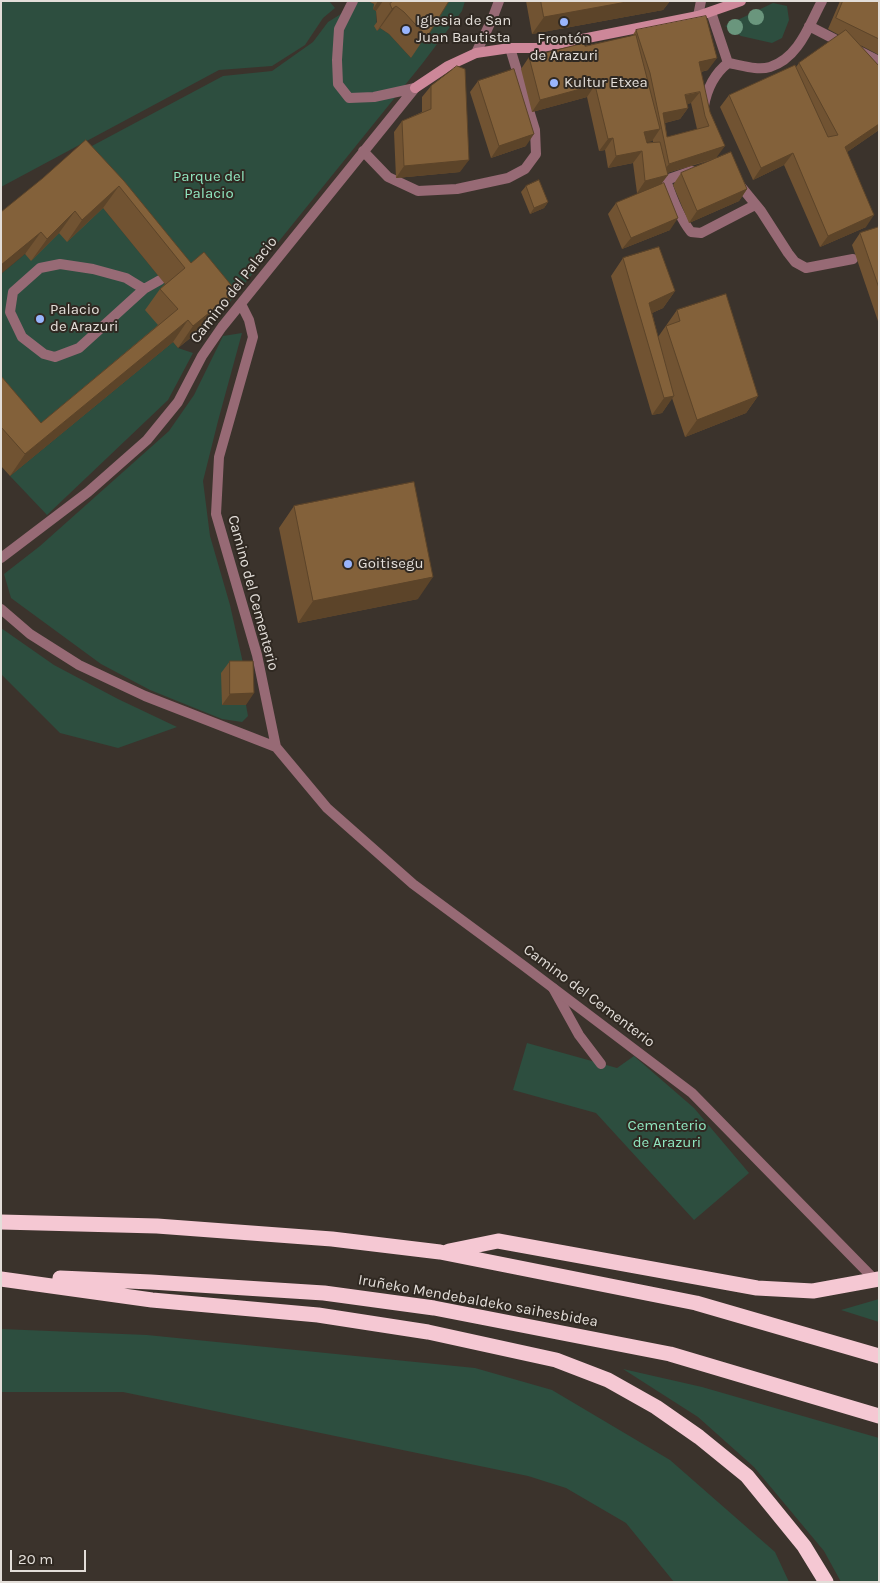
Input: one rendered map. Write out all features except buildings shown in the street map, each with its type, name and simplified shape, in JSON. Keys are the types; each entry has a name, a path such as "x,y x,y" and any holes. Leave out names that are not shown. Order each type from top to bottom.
{"highway":[{"path":"1,1222 156,1226 332,1238 440,1252 696,1303 879,1356"},
{"path":"440,1252 498,1241 757,1288 813,1291 878,1280"},
{"path":"1,1277 152,1300 318,1315 428,1332 556,1360 608,1380 656,1407 699,1437 747,1476 804,1546 826,1582"},
{"name":"Iruñeko Mendebaldeko saihesbidea","path":"1,1277 151,1282 324,1293 434,1308 670,1354 879,1416"}],"street":[{"path":"353,1 339,30 337,60 338,84 349,98 374,97 415,88 448,66 476,53 510,48 537,48 627,35 698,16 741,1"},
{"path":"476,53 499,1"},
{"path":"698,16 701,1"},
{"path":"705,118 706,94 718,70 728,63 753,68 783,65 785,59 803,39 822,1"},
{"path":"711,12 728,63"},
{"path":"809,26 879,61"},
{"path":"363,151 388,177 418,191 457,189 508,178 525,169 536,154 535,130 510,48"},
{"name":"Camino del Palacio","path":"1,558 88,492 147,440 178,402 202,356 237,301 415,88"},
{"path":"657,168 658,176 666,180 699,168"},
{"path":"734,177 756,204 795,262 806,268 853,258"},
{"path":"666,180 673,200 691,232 701,233 756,204"},
{"path":"144,289 126,278 92,269 60,264 40,268 13,292 10,312 22,337 44,354 55,357 79,348 144,289 160,280"},
{"name":"Camino del Cementerio","path":"237,301 249,320 253,337 219,458 216,514 257,654 276,746 327,808 413,884 553,987 692,1093 878,1280"},
{"name":"Camino del Cementerio","path":"1,609 30,634 79,665 145,696 276,746"},
{"path":"553,987 579,1035 601,1064"}],"green space":[{"path":"1,1 329,1 335,8 323,18 305,45 272,66 219,70 1,187"},
{"name":"Parque del Palacio","path":"353,1 368,1 374,4 373,9 376,11 377,31 380,28 389,34 411,58 438,1 465,1 462,11 422,64 221,313 189,274 75,155 223,76 272,71 313,42 328,22 349,9"},
{"path":"773,3 787,6 789,20 782,38 772,43 741,36 725,26"},
{"path":"103,208 170,290 163,331 25,445 1,417 1,274 25,254 31,260 59,233"},
{"path":"242,333 203,481 210,536 230,605 245,672 222,705 246,705 248,716 242,722 222,719 150,690 101,664 11,598 4,574 40,546 169,431 194,395 223,336"},
{"path":"173,342 178,348 193,353 168,400 47,515 10,476"},
{"path":"1,628 54,665 118,699 177,727 118,748 60,733 1,674"},
{"name":"Cementerio de Arazuri","path":"527,1043 617,1068 634,1056 694,1108 749,1173 694,1220 596,1113 513,1090"},
{"path":"879,1299 879,1322 841,1310"},
{"path":"1,1329 147,1335 475,1368 552,1390 670,1460 775,1552 789,1582 674,1582 626,1523 566,1488 528,1476 123,1392 1,1392"},
{"path":"623,1369 702,1387 879,1438 879,1582 841,1582 824,1551 754,1467 698,1417"}],"place":[{"name":"Frontón de Arazuri","path":"564,22"},
{"name":"Iglesia de San Juan Bautista","path":"406,30"},
{"name":"Kultur Etxea","path":"554,83"},
{"name":"Palacio de Arazuri","path":"40,319"},
{"name":"Goitisegu","path":"348,564"}]}
